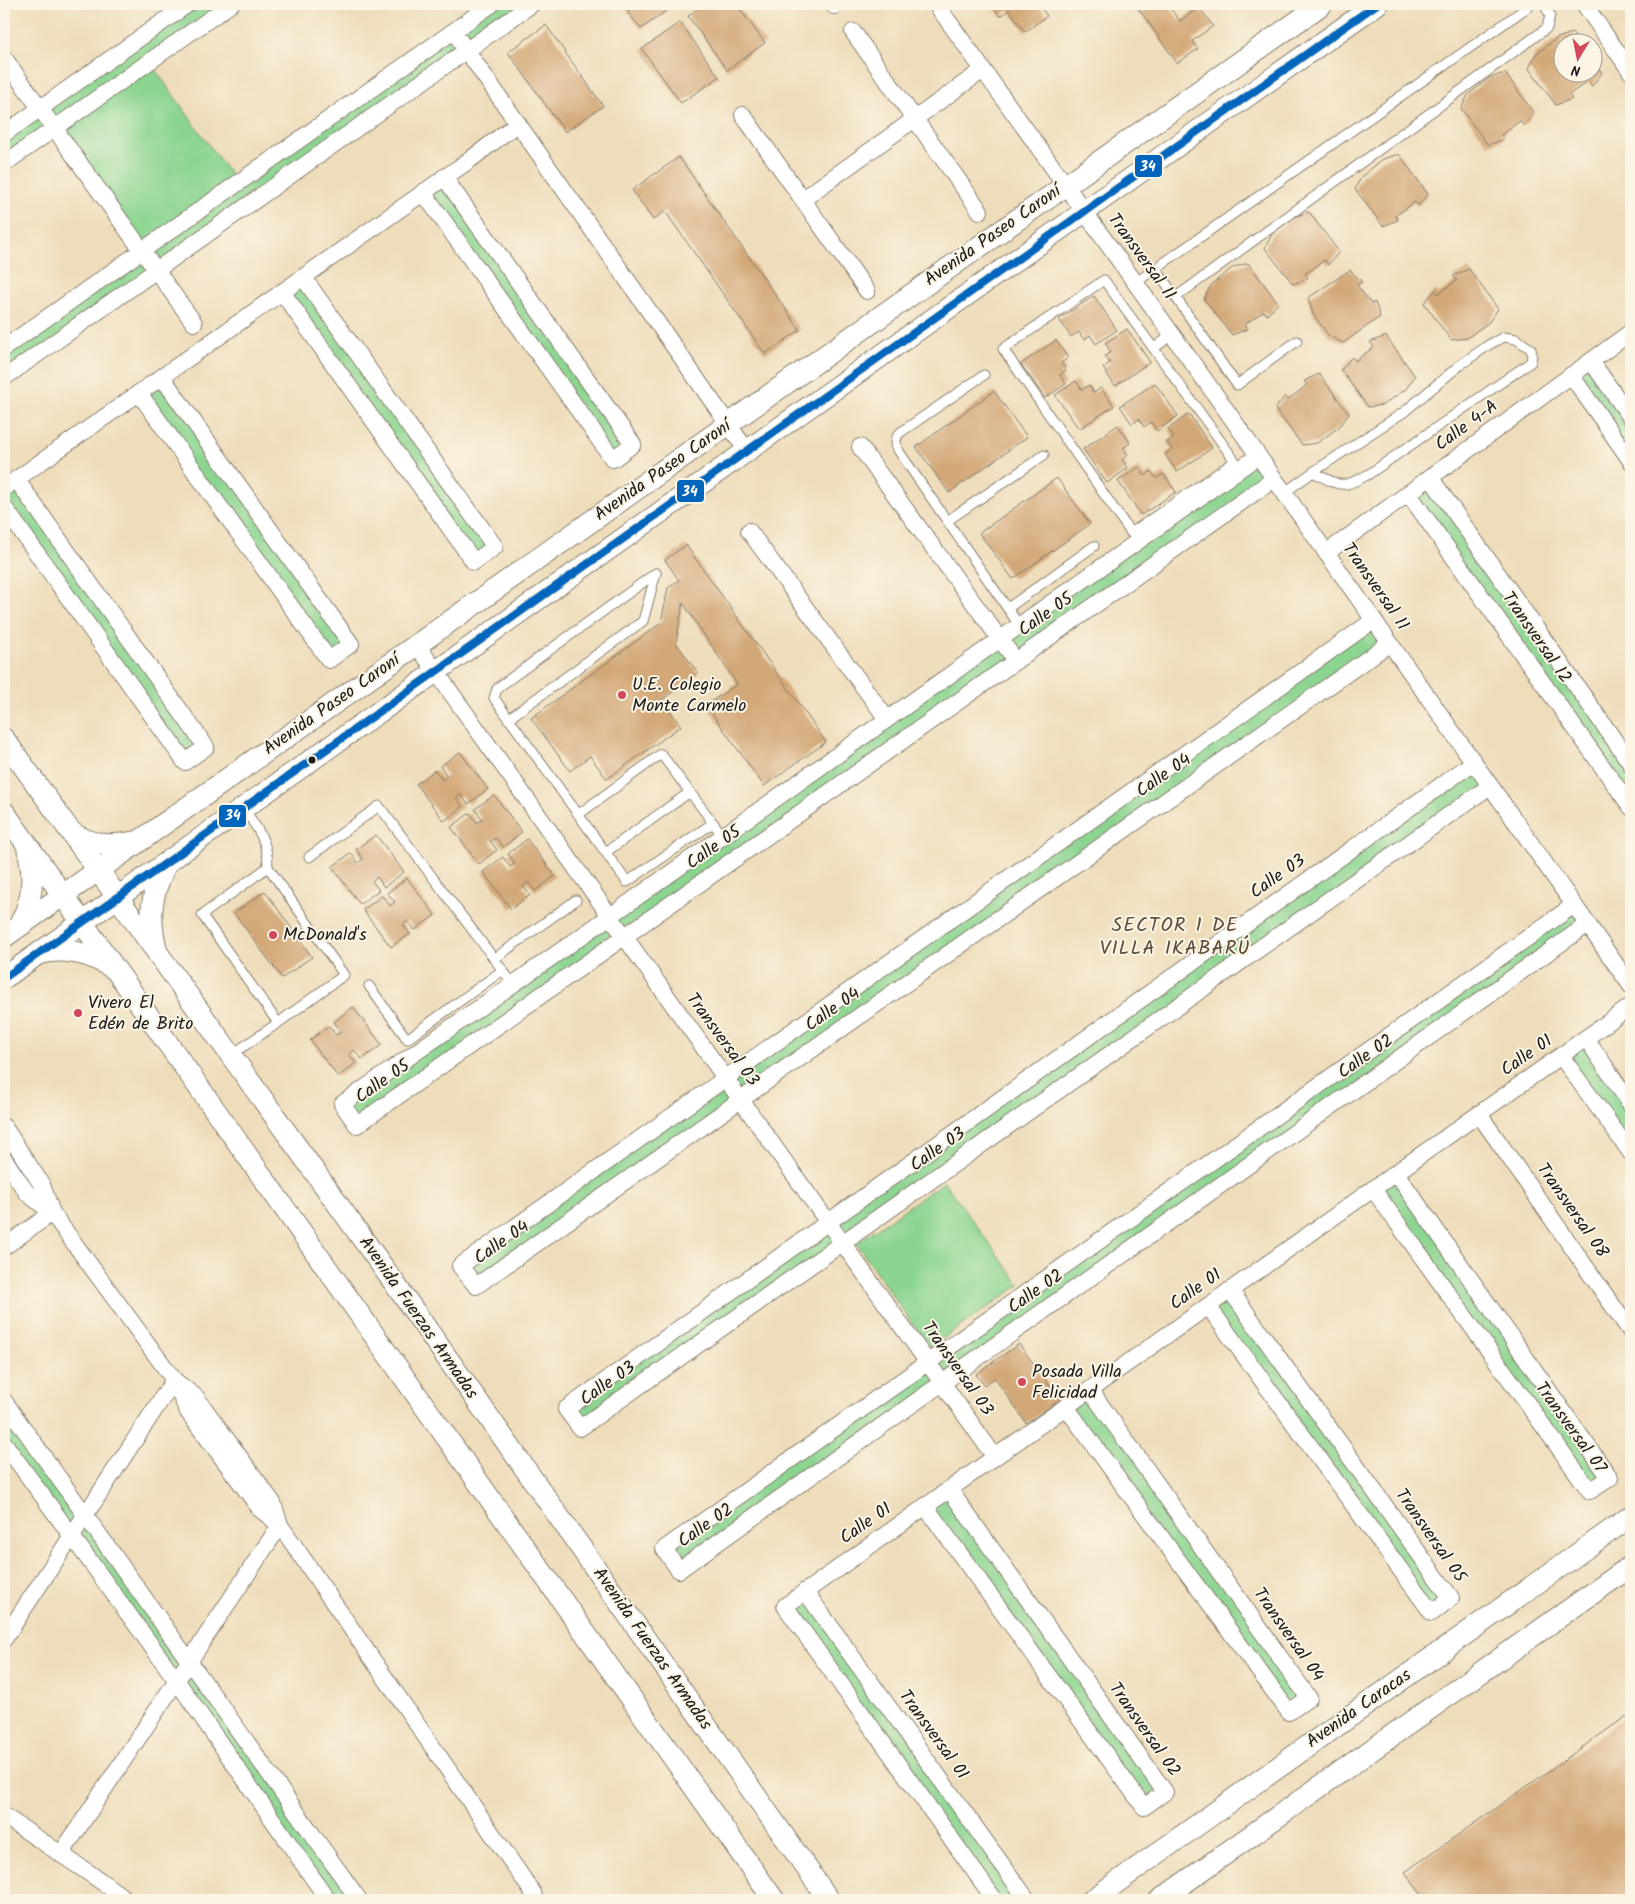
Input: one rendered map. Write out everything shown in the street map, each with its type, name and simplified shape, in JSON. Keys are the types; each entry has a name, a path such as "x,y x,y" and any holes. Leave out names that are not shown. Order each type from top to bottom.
{"street":[{"path":"4,134 188,4"},
{"path":"4,164 231,4"},
{"path":"4,348 492,4"},
{"path":"4,378 532,4"},
{"name":"Transversal 11","path":"936,4 1258,456 1631,986"},
{"name":"Avenida Paseo Caroní","path":"11,932 1322,4"},
{"name":"Avenida Paseo Caroní","path":"4,978 1377,4"},
{"path":"1584,4 1631,72"},
{"path":"453,31 747,452"},
{"path":"853,32 980,211"},
{"path":"4,58 194,323"},
{"path":"803,199 983,70"},
{"path":"88,74 102,94"},
{"path":"743,115 868,291"},
{"path":"4,507 185,762 206,747 10,483 302,278 518,123"},
{"path":"423,192 613,459 633,444 444,177"},
{"path":"282,292 474,562 495,548 302,278"},
{"name":"Calle 4-A","path":"1326,553 1631,332"},
{"path":"1591,361 1631,418"},
{"path":"1571,375 1631,461"},
{"path":"139,393 329,660 351,644 162,377"},
{"path":"860,447 1016,661"},
{"name":"Calle 05","path":"1258,456 342,1104 357,1125 1274,479"},
{"name":"Transversal 12","path":"1430,477 1631,764"},
{"name":"Transversal 12","path":"1408,492 1631,807"},
{"path":"749,530 890,717 909,736"},
{"name":"Calle 04","path":"1374,620 460,1266 476,1286 1390,643"},
{"name":"Transversal 03","path":"417,645 995,1457"},
{"path":"940,681 955,703"},
{"path":"1568,717 1589,703"},
{"name":"Avenida Fuerzas Armadas","path":"4,739 394,1284 829,1900"},
{"name":"Calle 03","path":"1474,762 566,1408 580,1428 1490,786"},
{"path":"1126,796 1141,817"},
{"path":"4,812 774,1900"},
{"path":"68,829 82,839 104,846 140,841"},
{"path":"723,836 738,856"},
{"path":"11,932 27,911 31,900 32,865 26,842"},
{"path":"1344,855 1360,876"},
{"path":"158,956 153,935 151,910 157,883 166,864"},
{"name":"Calle 02","path":"1574,905 664,1549 680,1570 1588,924"},
{"path":"1217,945 1233,966"},
{"path":"38,954 52,950 82,953 98,958 117,971"},
{"path":"529,973 544,993"},
{"path":"496,996 510,1016"},
{"name":"Calle 01","path":"995,1900 785,1606 1631,1006"},
{"path":"459,1022 474,1042"},
{"path":"1586,1038 1631,1105"},
{"path":"433,1040 448,1060"},
{"path":"1561,1056 1631,1153"},
{"path":"1320,1085 1334,1105"},
{"name":"Transversal 08","path":"1479,1114 1631,1332"},
{"path":"4,1127 42,1185 52,1213"},
{"path":"4,1159 27,1193 52,1213 174,1380 196,1396 273,1503 280,1525 534,1899"},
{"name":"Transversal 07","path":"1373,1189 1590,1491 1610,1478 1396,1173"},
{"path":"590,1174 605,1195"},
{"path":"4,1247 52,1213"},
{"name":"Transversal 05","path":"1208,1306 1432,1613 1451,1598 1230,1290"},
{"path":"714,1303 728,1323"},
{"path":"4,1639 174,1380"},
{"name":"Transversal 04","path":"1066,1407 1289,1712 1309,1698 1090,1390"},
{"path":"4,1401 359,1900"},
{"path":"4,1443 177,1681 328,1900"},
{"name":"Transversal 02","path":"925,1506 1144,1807 1165,1792 949,1490"},
{"name":"Avenida Caracas","path":"1092,1900 1630,1515"},
{"path":"61,1854 280,1525"},
{"path":"1160,1900 1631,1566"},
{"name":"Transversal 01","path":"805,1592 1026,1898 1023,1900"},
{"path":"4,1816 127,1900"},
{"path":"286,1839 305,1826"}],"lane":[{"path":"1135,283 1532,4"},
{"path":"1176,297 1547,28 1550,15 1544,4"},
{"path":"1156,269 1236,385 1297,341"},
{"path":"1104,280 1154,348 1235,461 1131,533 1003,350 1104,280"},
{"path":"1154,348 1172,335"},
{"path":"1284,493 1313,472 1404,412 1460,365 1490,344 1504,337 1512,337 1530,349 1532,354 1531,362 1369,474 1342,486 1313,472"},
{"path":"984,375 901,432 896,443 898,450 1019,625"},
{"path":"947,522 1044,455"},
{"path":"1008,608 1094,546"},
{"path":"508,719 643,621 656,573 497,689 494,698 508,719 627,882 713,823"},
{"path":"579,814 661,754 723,836"},
{"path":"606,852 690,792"},
{"path":"309,857 379,806 513,984"},
{"path":"230,1056 344,975 268,868 268,853 261,834 243,809"},
{"path":"268,868 202,915 278,1022"},
{"path":"494,958 576,900"},
{"path":"369,986 407,1039 503,970"}],"green space":[{"path":"188,4 231,4 149,61 237,184 492,4 532,4 4,378 4,348 142,250 55,128 4,164 4,134"},
{"path":"444,177 633,444 613,459 423,192"},
{"path":"303,277 495,547 474,562 282,292"},
{"path":"1590,361 1631,419 1631,461 1570,375"},
{"path":"162,377 351,644 329,660 139,393"},
{"path":"1258,456 1274,479 357,1125 342,1104"},
{"path":"1429,476 1631,764 1631,807 1408,492"},
{"path":"16,479 206,747 185,762 4,507 4,488"},
{"path":"1374,621 1389,642 476,1286 460,1266"},
{"path":"1474,763 1490,785 580,1428 566,1409"},
{"path":"1574,905 1588,924 679,1570 664,1549"},
{"path":"1585,1039 1631,1105 1631,1153 1562,1055"},
{"path":"1395,1174 1610,1478 1590,1491 1373,1189"},
{"path":"944,1182 1020,1285 929,1348 856,1243"},
{"path":"1230,1290 1451,1598 1432,1613 1208,1306"},
{"path":"1089,1390 1309,1698 1289,1712 1067,1406"},
{"path":"4,1401 358,1900 328,1900 4,1443"},
{"path":"949,1489 1165,1792 1144,1807 926,1506"},
{"path":"805,1592 1023,1900 995,1900 785,1606"}],"building":[{"path":"622,4 676,4 641,29"},
{"path":"704,4 736,4 765,43 727,70 688,16"},
{"path":"991,4 1038,4 1047,16 1025,32 1009,10 1000,16"},
{"path":"1135,4 1167,4 1180,21 1199,7 1213,26 1192,41 1198,49 1177,63"},
{"path":"680,22 719,77 681,103 642,49"},
{"path":"546,25 603,106 565,132 508,52"},
{"path":"1552,42 1552,82 1587,82 1569,95 1572,99 1556,105 1529,69 1535,55"},
{"path":"1505,73 1534,113 1524,126 1520,121 1501,135 1504,139 1488,145 1461,109 1468,95 1489,78"},
{"path":"1399,154 1428,194 1418,206 1415,202 1395,216 1398,220 1383,226 1355,189 1362,176 1383,159"},
{"path":"679,157 800,330 765,354 665,211 653,220 632,190"},
{"path":"1309,212 1339,252 1328,265 1325,260 1305,274 1308,278 1293,284 1265,248 1272,234 1293,217"},
{"path":"1248,263 1278,303 1267,315 1264,311 1244,325 1248,329 1232,335 1204,299 1211,285 1232,268"},
{"path":"1469,269 1498,309 1489,322 1467,338 1451,340 1424,303 1435,290 1438,294 1457,280 1453,276"},
{"path":"1350,270 1362,282 1357,285 1371,304 1375,302 1380,317 1343,343 1329,336 1313,314 1308,298"},
{"path":"1094,296 1117,330 1096,344 1090,335 1084,340 1079,332 1071,337 1059,319"},
{"path":"1127,329 1150,362 1115,386 1103,368 1110,363 1105,356 1111,352 1105,343"},
{"path":"1386,336 1415,376 1406,389 1383,405 1368,407 1341,370 1352,357 1355,361 1374,347 1370,342"},
{"path":"1056,340 1068,358 1061,363 1066,370 1060,375 1066,384 1045,398 1021,364"},
{"path":"1319,374 1349,414 1339,427 1317,443 1302,445 1275,409 1285,396 1288,400 1307,385 1304,381"},
{"path":"1076,381 1082,390 1089,385 1094,393 1101,388 1114,406 1079,429 1055,395"},
{"path":"1155,383 1178,416 1157,431 1151,422 1144,427 1139,419 1132,424 1120,406"},
{"path":"994,391 1027,437 949,493 916,447"},
{"path":"1189,414 1212,448 1177,472 1165,454 1172,449 1167,442 1174,437 1168,429"},
{"path":"1118,425 1130,443 1123,448 1128,455 1122,460 1128,468 1107,483 1083,449"},
{"path":"1139,467 1145,476 1151,471 1156,478 1164,474 1176,492 1141,515 1118,481"},
{"path":"1057,478 1090,524 1013,579 979,533"},
{"path":"686,545 826,742 764,786 706,705 737,684 683,603 676,643 698,673 662,700 681,726 607,779 590,756 570,771 531,718 661,623 668,588 679,580 665,560"},
{"path":"460,752 488,789 468,804 461,795 456,798 463,807 444,821 416,784 435,770 442,780 447,776 440,766"},
{"path":"494,795 522,832 503,847 496,838 490,841 497,850 479,864 451,827 470,813 477,823 482,819 475,809"},
{"path":"376,835 404,872 384,887 377,877 372,881 379,890 360,904 332,867 351,853 358,863 363,859 356,849"},
{"path":"527,839 555,876 535,891 528,882 523,886 530,895 511,909 483,872 503,857 510,867 515,863 508,854"},
{"path":"407,878 435,915 415,930 408,921 403,925 410,934 391,947 363,910 382,896 390,906 395,902 387,893"},
{"name":"McDonald's","path":"265,891 312,957 282,978 234,913"},
{"path":"353,1007 382,1045 362,1059 354,1050 349,1054 356,1063 338,1077 310,1040 329,1026 336,1035 341,1032 334,1022"},
{"name":"Posada Villa Felicidad","path":"1019,1344 1060,1400 1026,1423 995,1378 984,1385 976,1374"},
{"path":"1631,1713 1631,1900 1425,1900 1405,1872"}],"transit line":[{"name":"34","path":"4,978 1377,4"}],"place":[{"name":"U.E. Colegio Monte Carmelo","path":"622,695"},
{"name":"McDonald's","path":"273,935"},
{"name":"Vivero El Edén de Brito","path":"78,1013"},
{"name":"Posada Villa Felicidad","path":"1022,1382"}],"district":[{"name":"SECTOR 1 DE VILLA IKABARÚ","path":"1175,938"}]}
